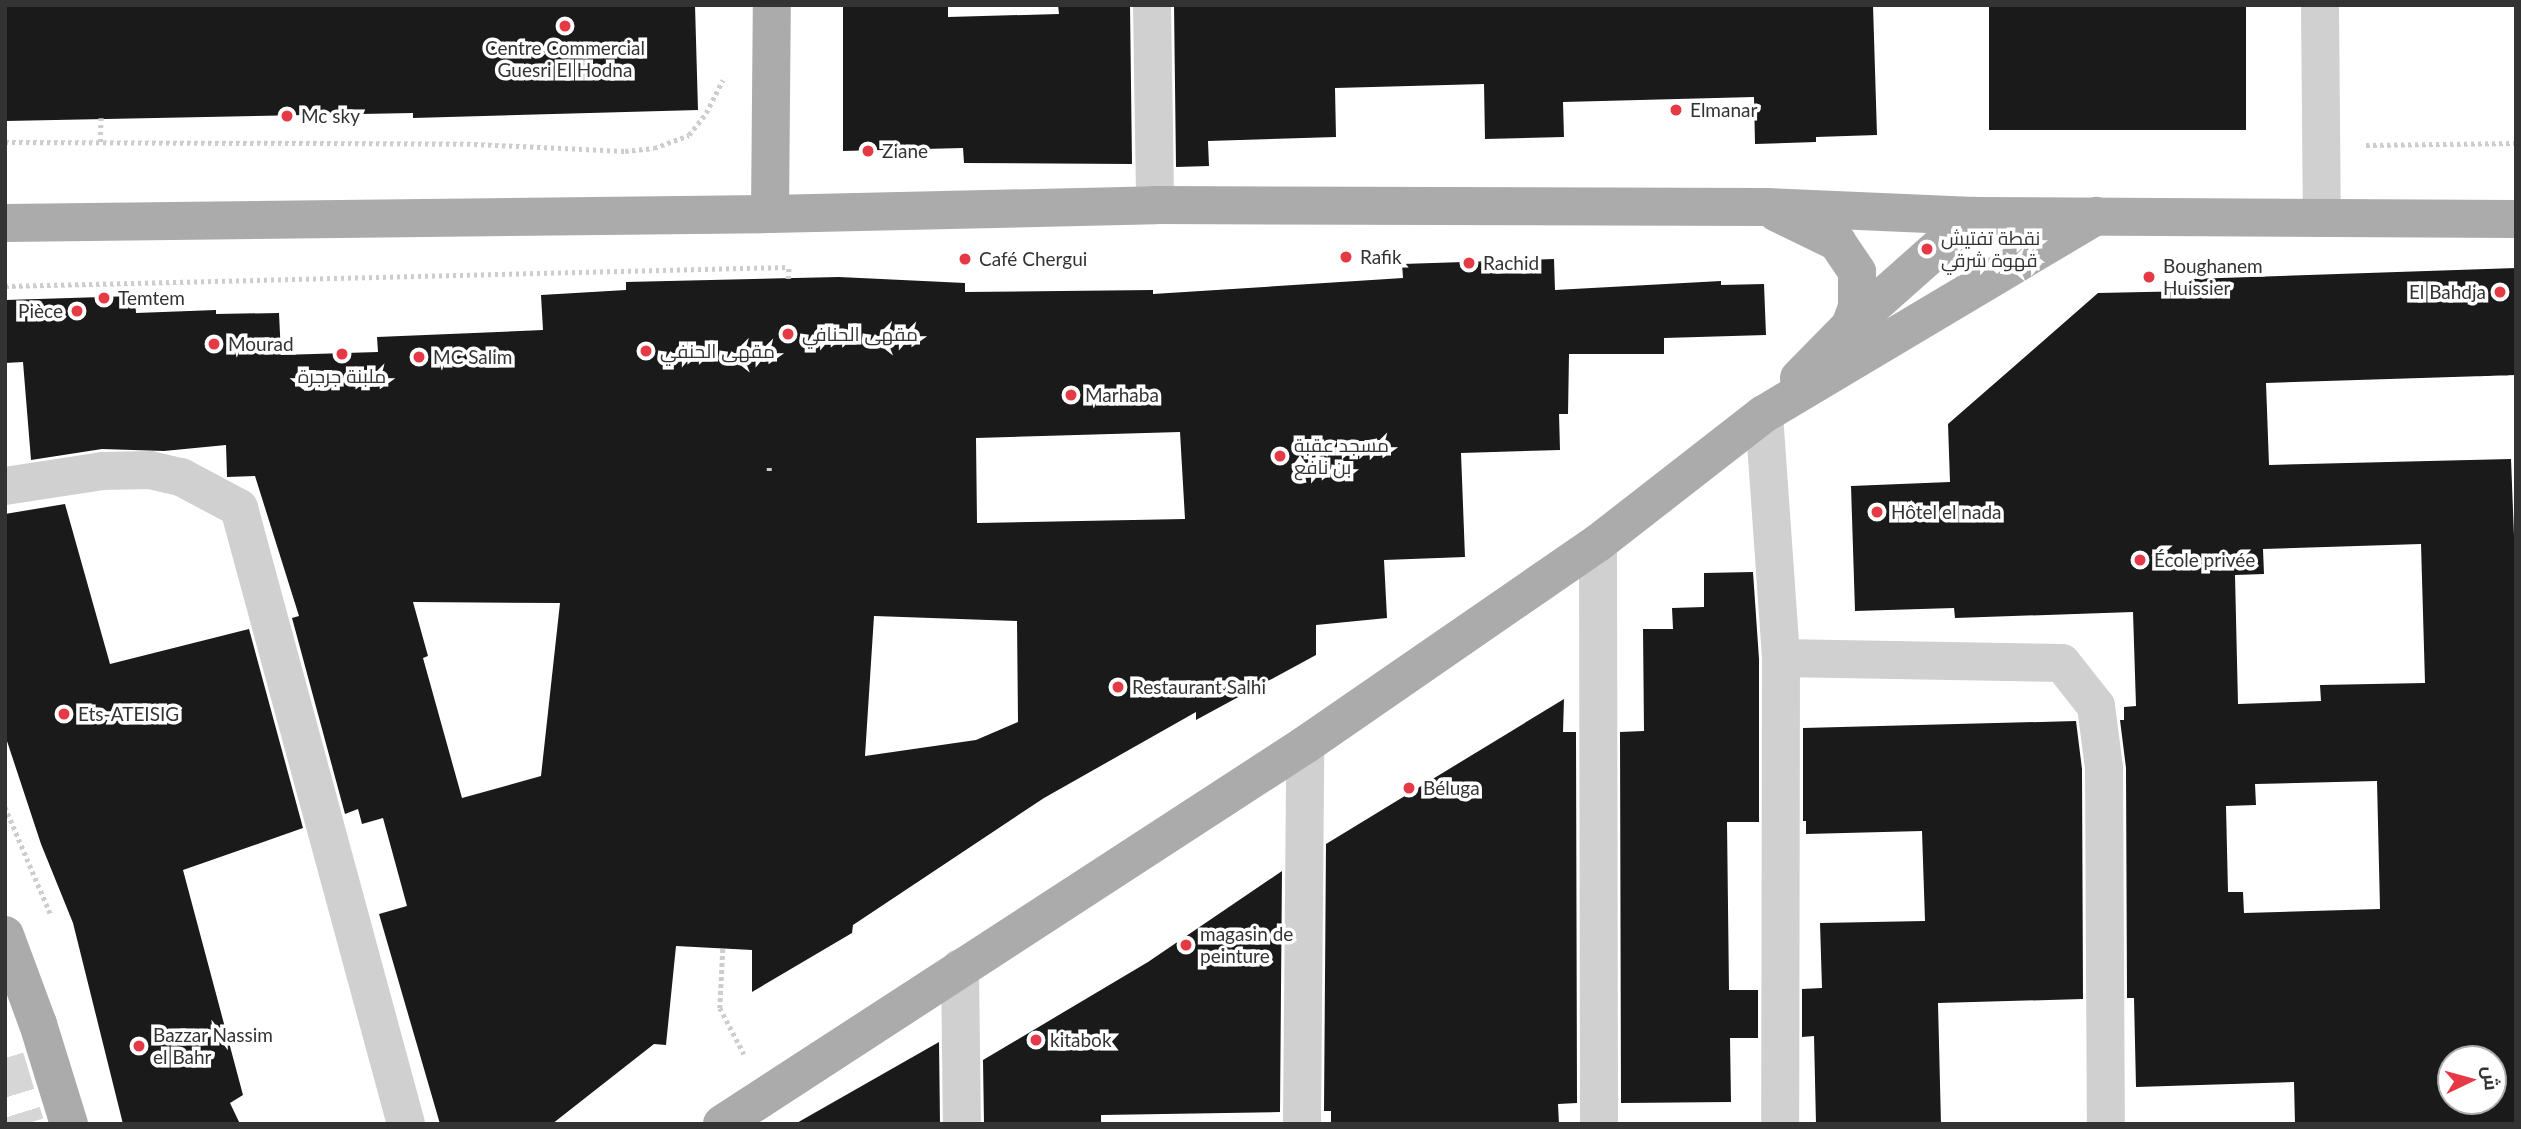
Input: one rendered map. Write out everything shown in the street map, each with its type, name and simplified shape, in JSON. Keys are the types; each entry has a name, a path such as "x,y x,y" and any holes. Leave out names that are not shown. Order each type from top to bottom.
{"main road":[{"path":"770,214 772,5"},
{"path":"5,223 770,214 1155,205 1766,207 1974,216 2516,219"},
{"path":"1766,207 1837,242 1857,272 1857,307 1850,326"},
{"path":"1764,414 1850,326 1974,216"},
{"path":"722,1124 1305,744 1598,543 1764,414 2095,216"},
{"path":"5,935 38,1024 69,1124"}],"street":[{"path":"1153,5 1155,205"},
{"path":"2320,5 2322,218"},
{"path":"1764,414 1782,659 1780,1124"},
{"path":"5,486 103,471 150,470 181,477 239,508 406,1124"},
{"path":"1598,543 1599,1124"},
{"path":"1782,659 2062,663 2096,706 2104,768 2106,1124"},
{"path":"1302,1124 1305,744"},
{"path":"960,968 962,1124"}],"path":[{"path":"5,142 474,144 625,151 654,148 689,135 706,113 723,81 723,68"},
{"path":"100,142 101,118"},
{"path":"2321,145 2516,143"},
{"path":"5,286 789,273"},
{"path":"723,949 720,1008 766,1095"}],"building":[{"path":"5,5 695,5 698,110 413,118 413,113 5,121"},
{"path":"843,5 948,5 948,17 1059,14 1058,5 1130,5 1132,164 964,163 963,148 843,151"},
{"path":"1174,5 1873,5 1877,135 1816,137 1816,142 1755,144 1754,97 1563,102 1564,137 1485,139 1484,84 1335,88 1336,137 1208,141 1209,166 1176,167"},
{"path":"1989,5 2246,5 2246,130 1989,130"},
{"path":"1554,259 1555,290 1721,281 1721,285 1764,284 1766,335 1664,338 1664,354 1569,354 1568,414 1559,414 1560,450 1461,453 1465,557 1384,560 1387,618 1316,625 1316,655 1196,720 1196,712 1044,798 853,925 852,933 752,992 752,950 676,946 666,1045 654,1044 552,1124 440,1124 379,914 407,906 383,818 362,824 358,809 345,814 292,618 299,616 255,476 227,477 226,445 164,451 102,449 31,460 23,362 5,363 5,300 135,296 136,313 216,310 216,314 279,313 281,355 378,352 377,337 543,330 541,295 626,290 626,282 839,277 965,283 965,292 1153,290 1153,294 1403,278 1402,264","holes":["1180,432 1185,519 977,523 976,438","413,602 560,603 541,776 462,798 423,658 428,656","874,616 1017,621 1018,722 976,740 865,756"]},
{"path":"2516,268 2516,375 2266,383 2269,465 2511,459 2516,587 2516,1124 2295,1124 2294,1082 2136,1087 2134,998 2127,998 2126,768 2120,720 2124,720 2124,707 2136,706 2133,612 1955,618 1954,608 1855,611 1851,486 1950,482 1948,424 2098,293 2192,291 2191,279","holes":["2421,544 2425,683 2320,685 2321,701 2238,704 2235,575 2264,574 2263,549","2377,781 2380,909 2244,913 2243,892 2228,892 2226,806 2256,805 2255,784"]},
{"path":"65,504 110,664 249,629 303,828 183,870 243,1095 230,1103 240,1124 123,1124 73,923 41,844 5,735 5,514"},
{"path":"1753,572 1759,659 1759,822 1727,822 1729,990 1758,990 1758,1038 1730,1038 1731,1102 1621,1103 1620,732 1644,731 1643,629 1673,629 1672,608 1704,607 1704,573"},
{"path":"1564,699 1563,732 1576,732 1577,1103 1558,1104 1559,1124 1331,1124 1331,1111 1324,1111 1326,844"},
{"path":"2076,721 2082,769 2083,999 1938,1003 1941,1124 1816,1124 1814,1036 1802,1037 1802,989 1822,988 1820,923 1925,921 1922,831 1806,834 1806,821 1803,821 1803,728"},
{"path":"1282,871 1280,1112 1101,1115 1101,1124 984,1124 983,1060 1148,962"},
{"path":"939,1042 940,1124 795,1124"}],"tunnel":[{"path":"5,1058 25,1124"}],"place":[{"name":"Centre Commercial Guesri El Hodna","path":"565,26"},
{"name":"Elmanar","path":"1676,110"},
{"name":"Mc sky","path":"287,116"},
{"name":"Ziane","path":"868,151"},
{"name":"نقطة تفتيش قهوة شرقي","path":"1927,249"},
{"name":"Rafik","path":"1346,257"},
{"name":"Café Chergui","path":"965,259"},
{"name":"Rachid","path":"1469,263"},
{"name":"Boughanem Huissier","path":"2149,277"},
{"name":"El Bahdja","path":"2500,292"},
{"name":"Temtem","path":"104,298"},
{"name":"Pièce","path":"77,311"},
{"name":"مقهى الحنافي","path":"788,334"},
{"name":"Mourad","path":"214,344"},
{"name":"مقهى الحنفي","path":"646,351"},
{"name":"ملبنة جرجرة","path":"342,354"},
{"name":"MC Salim","path":"419,357"},
{"name":"Marhaba","path":"1071,395"},
{"name":"مسجد عقبة بن نافع","path":"1280,456"},
{"name":"Hôtel el nada","path":"1877,512"},
{"name":"École privée","path":"2140,560"},
{"name":"Restaurant Salhi","path":"1118,687"},
{"name":"Ets-ATEISIG","path":"64,714"},
{"name":"Béluga","path":"1409,788"},
{"name":"magasin de peinture","path":"1186,945"},
{"name":"kitabok","path":"1036,1040"},
{"name":"Bazzar Nassim el Bahr","path":"139,1046"}]}
